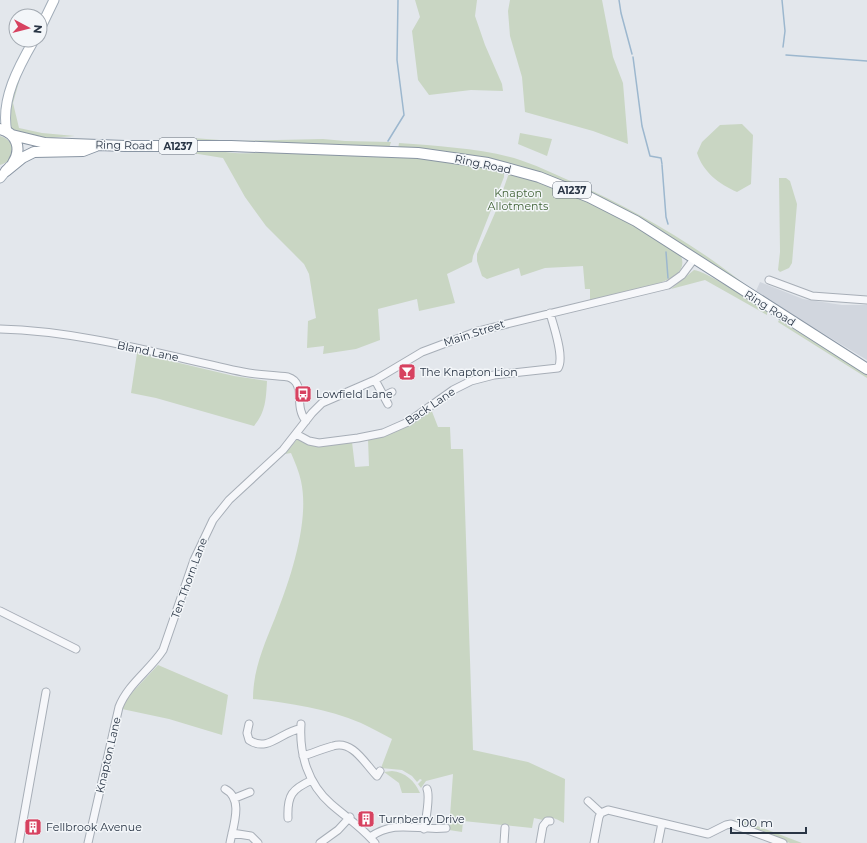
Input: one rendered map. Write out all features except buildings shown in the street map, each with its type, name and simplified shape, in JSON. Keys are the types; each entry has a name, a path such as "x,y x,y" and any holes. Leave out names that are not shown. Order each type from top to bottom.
{"highway":[{"name":"Ring Road","path":"6,132 45,143 418,153 488,163 539,177 589,197 636,221 867,369"},
{"path":"4,171 17,158 18,152 17,143 6,132"},
{"name":"Ring Road","path":"18,152 27,147 45,143"},
{"path":"4,171 22,158 34,152 83,152 97,145"}],"main road":[{"path":"48,12 54,0"},
{"path":"6,132 6,107 11,87 30,48"},
{"path":"0,118 6,107"}],"street":[{"name":"Main Street","path":"278,455 317,408 327,400 374,380 412,357 433,347 488,328 668,285 682,275 694,259"},
{"path":"769,280 812,296 867,300"},
{"name":"Back Lane","path":"296,434 309,442 319,443 351,440 383,433 408,422 453,390 471,381 494,375 558,368 560,364 560,352 550,313"},
{"name":"Bland Lane","path":"0,329 72,336 155,352 243,372 284,377 295,380 299,389 299,411 306,421"},
{"path":"374,380 388,404"},
{"path":"384,396 392,392"},
{"name":"Ten Thorn Lane","path":"144,674 154,663 166,643 194,560 213,520 229,500 278,455"},
{"path":"0,611 76,649"},
{"name":"Knapton Lane","path":"88,843 119,707 127,692 144,674"},
{"path":"19,843 46,692"},
{"path":"249,724 247,741 260,744 270,743 300,727 302,756 312,780 326,798 350,817 373,840 384,829 397,826 424,829 446,828"},
{"path":"302,756 335,745 347,746 354,750 377,775"},
{"path":"289,813 288,804 291,794 296,788 312,780"},
{"path":"226,789 236,798 230,843"},
{"path":"424,829 429,797 427,789"},
{"path":"236,798 250,792"},
{"path":"588,801 601,813"},
{"path":"594,843 599,817 601,813 608,810 708,834 728,824 783,843"},
{"path":"320,843 338,830 350,817"},
{"path":"540,843 543,826 546,821 550,821"},
{"path":"658,843 662,823"},
{"path":"504,843 505,828"},
{"path":"232,833 251,836 258,843"}],"shaded area":[{"path":"760,282 803,299 842,305 867,305 867,360 756,291"}],"green space":[{"path":"415,0 477,0 475,16 485,45 502,84 503,91 471,90 429,95 418,80 412,31 420,17"},
{"path":"510,0 602,0 613,57 623,83 628,144 593,131 525,112 522,77 510,36 508,11"},
{"path":"24,64 13,103 19,128 42,133 75,136 52,138 26,137 14,132 10,126 10,109"},
{"path":"742,124 753,135 751,184 737,192 712,177 703,166 697,153 702,142 720,125"},
{"path":"520,133 552,139 547,156 518,144"},
{"path":"0,136 6,138 12,146 12,155 5,163 0,165"},
{"path":"157,138 193,138 233,141 323,139 391,142 389,148 332,144 214,142"},
{"path":"399,143 486,152 514,158 536,166 618,203 661,227 703,254 743,283 739,285 568,184 398,149"},
{"path":"196,149 235,153 286,152 400,155 453,161 479,166 504,172 504,177 472,262 447,274 455,303 419,311 417,299 378,309 380,340 356,349 323,354 324,346 307,348 308,321 316,318 309,274 304,264 266,226 245,197 223,158 186,152"},
{"name":"Knapton Allotments","path":"509,173 555,188 620,218 681,256 682,264 680,271 670,279 590,302 590,289 585,289 583,266 545,268 521,276 519,268 487,279 482,276 477,261 477,254 495,213"},
{"path":"779,178 786,178 790,181 797,204 792,263 789,268 780,272 778,270 780,252"},
{"path":"694,270 719,281 767,311 767,315 705,280 671,289"},
{"path":"779,320 867,374 867,378 778,322"},
{"path":"137,353 234,376 267,381 266,399 258,421 254,426 156,398 131,393"},
{"path":"431,409 438,427 450,427 451,449 463,449 473,750 528,762 565,779 564,823 551,818 543,820 534,818 532,828 463,821 462,832 449,830 453,774 426,781 421,788 418,784 422,780 420,779 417,782 412,776 402,770 381,768 392,739 361,723 322,710 281,702 253,699 253,688 257,668 263,648 287,586 301,532 303,497 301,481 291,453 285,454 298,438 331,444 352,442 355,467 369,466 368,439 394,432"},
{"path":"158,665 228,695 222,735 169,719 122,709 126,699"},
{"path":"392,771 401,773 409,778 420,793 402,793 399,783 384,772"},
{"path":"736,818 802,843 790,843 734,823"}],"waterway":[{"path":"388,141 404,115 397,60 398,0"},
{"path":"619,0 632,54"},
{"path":"782,0 785,31 783,47"},
{"path":"786,55 867,61"},
{"path":"633,57 642,126 650,156 661,158 662,164"},
{"path":"662,165 666,217 668,224"},
{"path":"666,252 668,278"}],"place":[{"name":"The Knapton Lion","path":"407,372"},
{"name":"Lowfield Lane","path":"303,394"},
{"name":"Turnberry Drive","path":"366,819"},
{"name":"Fellbrook Avenue","path":"33,827"}]}
